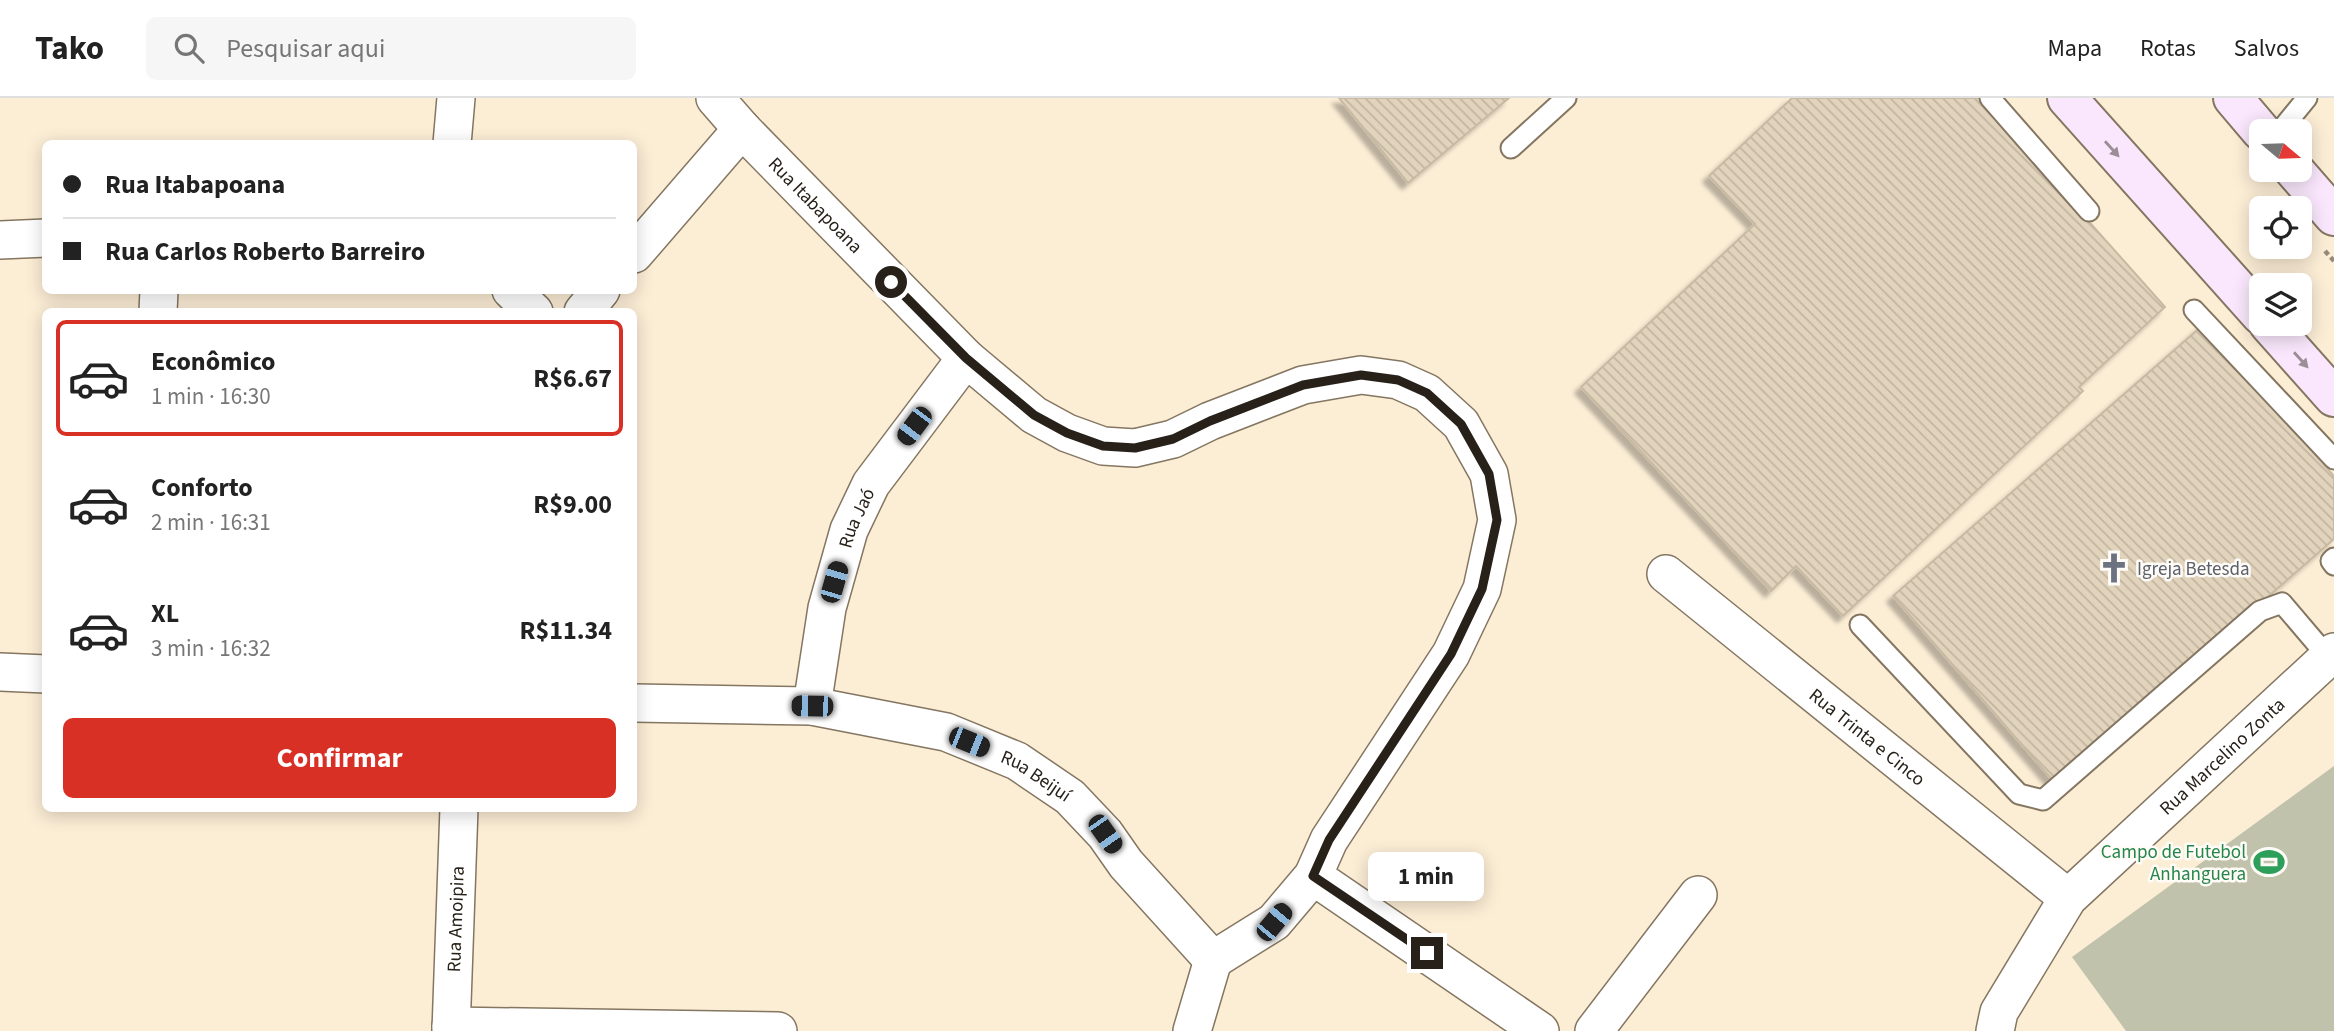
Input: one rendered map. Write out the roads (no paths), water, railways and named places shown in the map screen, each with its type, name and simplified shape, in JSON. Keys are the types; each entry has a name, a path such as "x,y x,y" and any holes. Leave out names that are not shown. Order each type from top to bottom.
{"main road":[{"path":"2067,98 2249,302"},
{"path":"2234,98 2251,119"},
{"path":"2304,182 2334,216"},
{"path":"2280,336 2334,397"}],"street":[{"path":"453,140 456,98"},
{"name":"Rua Itabapoana","path":"715,98 742,129 966,358 1034,415 1067,433 1103,446 1135,448 1173,439 1210,421 1303,385 1361,375 1398,380 1427,393 1461,424 1489,474 1497,520 1482,589 1451,654 1329,840 1313,876 1274,922 1213,960"},
{"path":"637,251 742,129"},
{"path":"0,240 42,238"},
{"path":"515,294 530,308"},
{"path":"586,308 598,294"},
{"name":"Rua Jaó","path":"812,706 827,608 849,530 871,484 966,358"},
{"name":"Rua Trinta e Cinco","path":"1666,574 2068,898"},
{"name":"Rua Marcelino Zonta","path":"1995,1031 1999,1012 2068,898 2331,654"},
{"path":"0,672 42,674"},
{"name":"Rua Beijuí","path":"637,703 812,706 946,732 1017,761 1070,797 1213,960"},
{"name":"Rua Amoipira","path":"451,1029 459,812"},
{"path":"1313,876 1540,1031"},
{"path":"1594,1031 1698,895"},
{"path":"1189,1029 1213,960"},
{"path":"451,1029 778,1031"}],"lane":[{"path":"1511,148 1566,98"},
{"path":"1990,98 2089,211"},
{"path":"2290,119 2307,98"},
{"path":"2194,310 2334,458"},
{"path":"2334,558 2331,561 2334,565"},
{"path":"1860,625 2019,794 2043,800 2269,606 2282,603 2331,654"}],"place":[{"name":"Igreja Betesda","path":"2114,568"},
{"name":"Campo de Futebol Anhanguera","path":"2269,862"}]}
